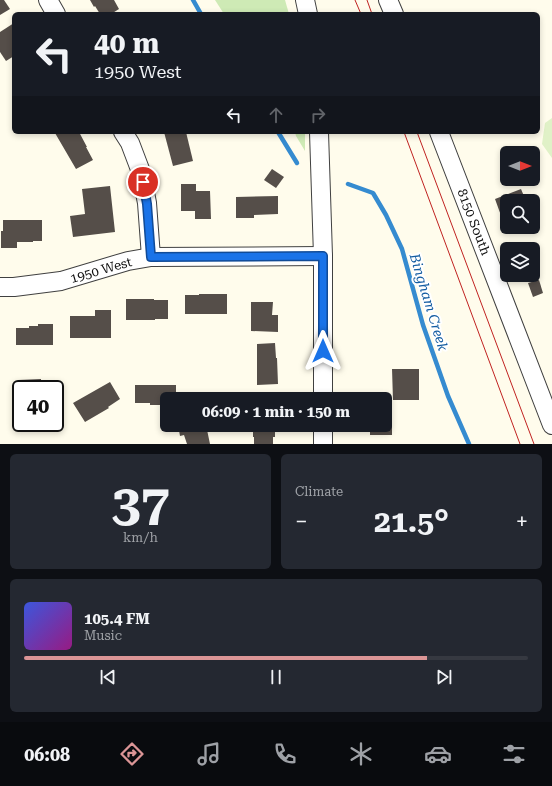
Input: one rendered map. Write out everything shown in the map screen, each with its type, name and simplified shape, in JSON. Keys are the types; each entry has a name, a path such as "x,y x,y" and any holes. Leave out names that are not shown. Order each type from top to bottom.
{"street":[{"path":"48,0 55,12"},
{"path":"304,0 307,12"},
{"path":"388,0 393,12"},
{"path":"125,134 142,172 147,204 151,257"},
{"path":"320,134 323,256 323,392"},
{"name":"8150 South","path":"440,134 552,425"},
{"name":"1950 West","path":"0,288 61,281 128,261 151,257 323,256"},
{"path":"323,432 323,444"}],"green space":[{"path":"215,0 285,0 288,12 223,12"},
{"path":"552,118 552,158 542,144 545,123"},
{"path":"296,134 305,134 305,151"}],"building":[{"path":"0,0 4,0 10,9 0,15"},
{"path":"90,0 114,0 119,9 114,12 99,12 95,6 94,7"},
{"path":"12,24 12,57 6,61 0,52 0,32"},
{"path":"56,134 80,134 93,160 76,169"},
{"path":"165,134 186,134 193,161 173,166"},
{"path":"272,169 284,177 276,188 264,180"},
{"path":"181,184 196,184 196,191 210,191 211,219 195,219 195,211 181,211"},
{"path":"110,186 115,232 73,237 70,216 85,214 82,189"},
{"path":"521,189 523,194 508,194"},
{"path":"278,196 278,214 254,215 254,218 236,218 236,197"},
{"path":"500,197 500,213 495,199"},
{"path":"3,220 42,220 42,241 17,242 17,248 1,248 1,231 3,231"},
{"path":"540,282 543,293 533,297 528,283"},
{"path":"227,294 227,314 185,314 185,295"},
{"path":"126,299 168,300 168,319 126,320"},
{"path":"251,302 273,302 272,315 278,315 278,332 251,331"},
{"path":"95,310 111,310 111,338 70,338 70,316 95,316"},
{"path":"38,324 53,324 53,345 16,345 16,328 29,328 29,326 38,326"},
{"path":"275,343 278,384 257,385 257,344"},
{"path":"392,369 419,369 419,400 393,400"},
{"path":"41,379 41,380 18,380"},
{"path":"110,382 120,399 108,407 109,408 85,422 73,403"},
{"path":"135,385 176,385 176,392 160,392 160,405 135,403"},
{"path":"179,432 207,432 210,444 187,444 184,435 180,436"},
{"path":"253,432 275,432 273,444 254,444"},
{"path":"370,432 392,432 392,435 370,435"}],"waterway":[{"name":"Bingham Creek","path":"193,0 200,12"},
{"name":"Bingham Creek","path":"279,134 297,163"},
{"name":"Bingham Creek","path":"348,184 373,193 386,215 402,249 423,325 448,396 469,444"}],"tram line":[{"path":"355,0 360,12"},
{"path":"367,0 371,12"},
{"path":"405,134 520,444"},
{"path":"418,134 534,444"}],"route":[{"path":"143,182 147,204 151,257 323,256 323,351"}]}
